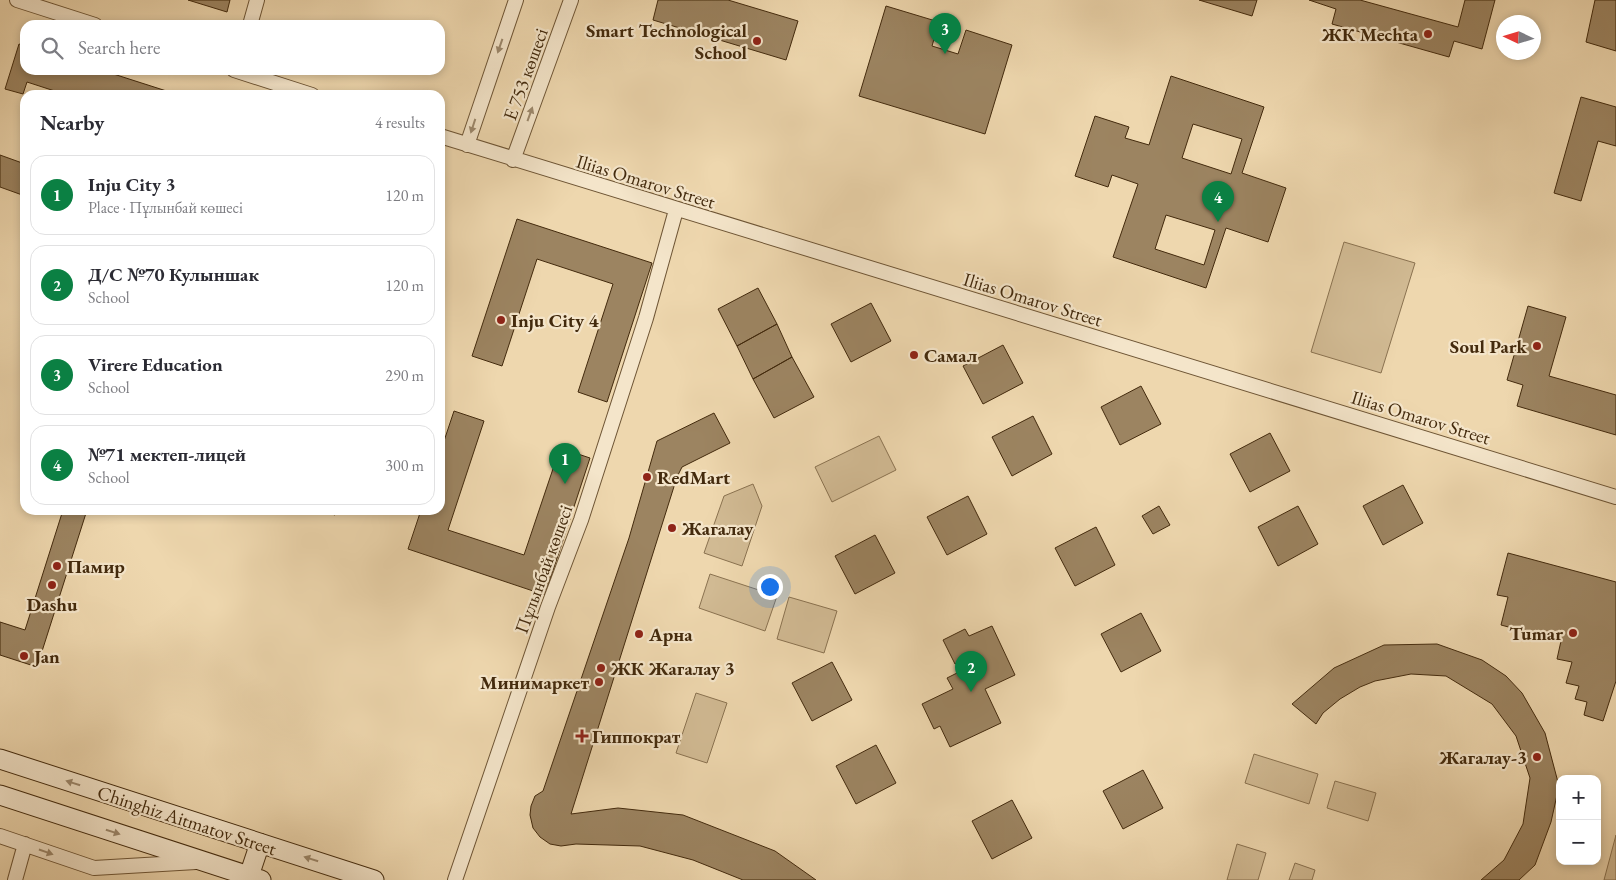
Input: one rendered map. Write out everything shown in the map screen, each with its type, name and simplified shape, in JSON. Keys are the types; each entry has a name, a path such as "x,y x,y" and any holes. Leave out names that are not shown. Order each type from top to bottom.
{"main road":[{"name":"Chinghiz Aitmatov Street","path":"0,759 374,880"},
{"name":"Chinghiz Aitmatov Street","path":"0,795 255,878"},
{"path":"255,878 260,843"}],"street":[{"path":"17,0 79,20"},
{"path":"251,20 256,0"},
{"path":"467,145 516,0"},
{"name":"Е 753 көшесі","path":"513,160 571,0"},
{"path":"250,75 297,90"},
{"name":"Iliias Omarov Street","path":"445,138 676,210 1616,496"},
{"name":"Пұлынбай көшесі","path":"455,880 551,600 581,520 646,318 676,210"},
{"path":"0,836 94,868 204,862"},
{"path":"15,880 25,844"}],"shaded area":[{"path":"1344,242 1415,263 1381,373 1311,352"},
{"path":"879,436 896,470 832,502 815,467"},
{"path":"753,484 762,506 742,566 704,553 724,496"},
{"path":"710,574 777,596 765,631 699,608"},
{"path":"789,597 837,611 824,653 777,639"},
{"path":"696,693 727,703 707,763 676,753"},
{"path":"1254,754 1318,774 1309,804 1245,783"},
{"path":"1335,781 1376,793 1368,821 1327,808"},
{"path":"1616,835 1616,880 1604,880"},
{"path":"1237,844 1266,853 1258,880 1227,880"},
{"path":"1295,863 1315,870 1312,880 1289,880"}],"building":[{"path":"188,0 230,0 227,12"},
{"name":"Smart Technological School","path":"658,0 728,0 798,21 786,60 653,20"},
{"path":"1199,0 1257,0 1252,16"},
{"name":"ЖК Mechta","path":"1309,0 1360,0 1458,27 1465,0 1495,0 1482,49 1454,41 1449,57 1332,24 1336,9"},
{"path":"1595,0 1616,0 1616,51 1586,42"},
{"path":"886,6 939,22 932,46 958,54 966,30 1012,45 985,134 859,96"},
{"path":"19,44 20,75 117,75 163,90 52,90 27,82 24,90 20,90 20,93 5,89"},
{"path":"1171,76 1264,107 1242,173 1286,188 1268,242 1226,228 1206,288 1113,257 1138,184 1112,175 1108,187 1075,176 1095,116 1129,127 1125,138 1149,145","holes":["1193,124 1242,139 1231,174 1182,158","1166,215 1215,230 1204,265 1155,249"]},
{"path":"1581,97 1616,107 1616,146 1598,141 1581,201 1554,193"},
{"path":"0,155 20,162 20,194 0,187"},
{"name":"Inju City 4","path":"517,219 652,263 607,402 578,392 613,284 537,259 502,366 472,356"},
{"path":"758,288 777,324 737,346 718,309"},
{"path":"871,303 891,341 851,362 831,324"},
{"name":"Soul Park","path":"1528,306 1566,317 1549,376 1616,395 1616,435 1517,406 1523,385 1507,380"},
{"path":"777,324 792,357 753,379 737,346"},
{"path":"1003,345 1023,383 983,404 963,366"},
{"path":"792,357 814,397 774,418 753,379"},
{"path":"1141,386 1161,424 1120,445 1101,407"},
{"path":"454,411 484,421 448,530 524,555 560,448 590,458 545,595 408,549 419,515 445,515 445,438"},
{"name":"ЖК Жагалау 3","path":"714,413 730,443 682,467 677,477 571,814 618,808 683,815 775,851 816,880 743,880 693,860 640,846 576,844 561,846 550,844 540,837 533,828 530,815 535,796 543,791 629,538 657,441"},
{"path":"1033,416 1052,454 1012,476 992,437"},
{"path":"1270,433 1290,471 1250,492 1230,454"},
{"path":"1403,485 1423,523 1383,545 1363,506"},
{"path":"968,496 987,534 947,555 927,517"},
{"path":"1159,506 1170,525 1153,534 1142,516"},
{"path":"1298,506 1318,544 1278,566 1258,527"},
{"name":"Памир","path":"61,515 85,515 37,667 0,655 0,622 25,630"},
{"path":"1096,527 1115,565 1075,586 1055,548"},
{"path":"875,535 895,573 855,594 835,556"},
{"name":"Tumar","path":"1508,553 1616,582 1616,681 1603,721 1584,715 1587,702 1575,699 1579,686 1566,683 1572,662 1557,659 1561,641 1501,625 1508,597 1497,595"},
{"path":"1141,613 1161,651 1121,672 1101,634"},
{"path":"992,626 1015,675 985,689 1001,723 950,747 940,726 934,729 922,704 953,689 947,678 969,667 965,659 955,664 943,640 965,629 969,636"},
{"name":"Жагалау-3","path":"1437,644 1482,660 1506,676 1522,693 1545,733 1556,775 1556,800 1551,822 1535,865 1519,880 1481,880 1504,860 1523,824 1530,778 1516,736 1492,704 1446,676 1411,674 1375,681 1360,687 1340,699 1323,713 1316,724 1292,704 1334,668 1384,645"},
{"path":"832,662 852,700 812,721 792,683"},
{"path":"876,745 896,783 856,804 836,766"},
{"path":"1143,770 1163,808 1123,829 1103,791"},
{"path":"1012,800 1032,838 992,859 972,821"}],"place":[{"name":"ЖК Mechta","path":"1428,34"},
{"name":"Smart Technological School","path":"757,41"},
{"name":"Virere Education","path":"945,54"},
{"name":"№71 мектеп-лицей","path":"1218,222"},
{"name":"Inju City 4","path":"501,320"},
{"name":"Soul Park","path":"1537,346"},
{"name":"Самал","path":"914,355"},
{"name":"RedMart","path":"647,477"},
{"name":"Inju City 3","path":"565,484"},
{"name":"Жагалау","path":"672,528"},
{"name":"Памир","path":"57,566"},
{"name":"Dashu","path":"52,585"},
{"name":"Tumar","path":"1573,633"},
{"name":"Арна","path":"639,634"},
{"name":"Jan","path":"24,656"},
{"name":"ЖК Жагалау 3","path":"601,668"},
{"name":"Минимаркет","path":"599,682"},
{"name":"Д/С №70 Кулыншак","path":"971,692"},
{"name":"Гиппократ","path":"582,736"},
{"name":"Жагалау-3","path":"1537,757"}]}
